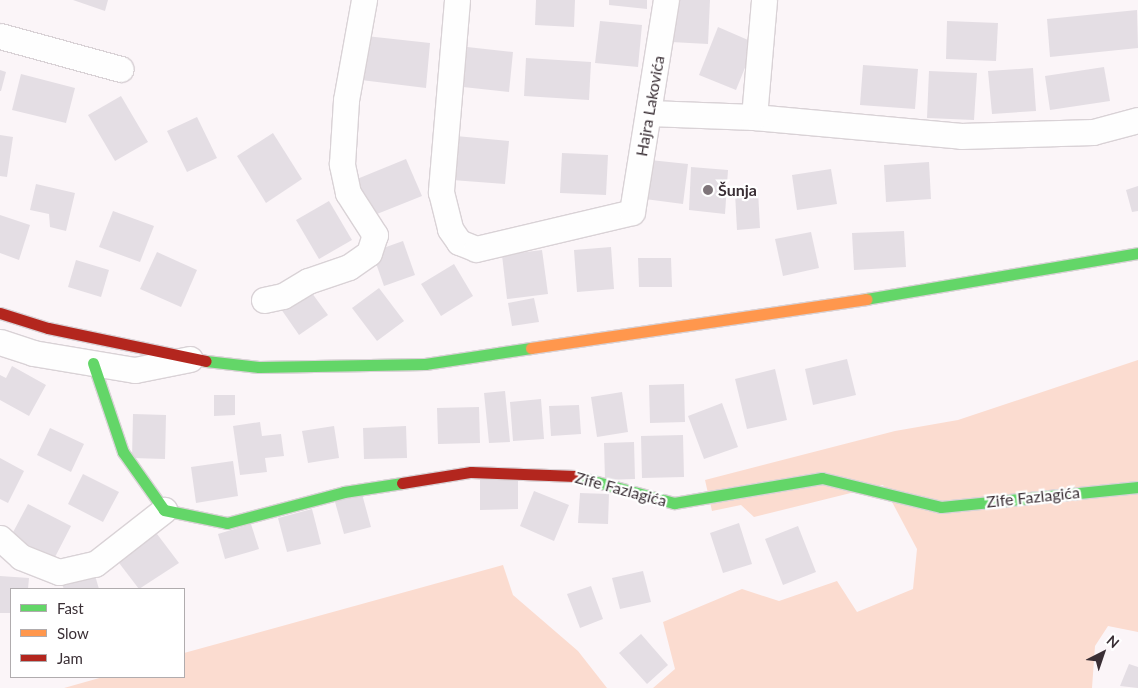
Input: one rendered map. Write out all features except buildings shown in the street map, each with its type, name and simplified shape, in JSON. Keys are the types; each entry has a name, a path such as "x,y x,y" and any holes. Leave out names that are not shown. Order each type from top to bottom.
{"street":[{"path":"264,300 283,296 308,281 349,267 369,252 375,235 348,193 342,164 346,100 364,0"},
{"name":"Hajra Lakovića","path":"457,0 440,192 450,229 459,242 476,249 497,246 632,212 666,0"},
{"path":"754,117 764,0"},
{"path":"0,36 121,69"},
{"path":"649,113 754,117 961,136 1093,132 1138,120"},
{"path":"0,313 48,328 192,359 259,367 425,364 862,300 1138,253"},
{"path":"0,342 93,363 135,370 192,359"},
{"path":"0,538 21,557 59,572 95,564 164,510 123,452 93,363"},
{"name":"Zife Fazlagića","path":"164,510 227,522 344,492 497,471 576,476 628,494 674,503 822,478 942,507 1138,487"}],"shaded area":[{"path":"1138,360 1138,632 1108,626 1095,646 1092,688 653,688 675,669 663,622 742,589 779,601 837,581 857,612 913,589 917,549 883,485 754,517 741,505 712,511 705,480 895,431 958,420"},
{"path":"503,565 513,595 578,651 607,688 64,688 99,678 185,678 185,653"}],"traffic: fast":[{"path":"866,299 1138,253"},
{"path":"206,361 259,367 425,364 531,348"},
{"path":"93,363 123,452 164,510 227,523 344,492 402,483"},
{"path":"575,476 674,503 822,478 941,507 1138,487"}],"traffic: slow":[{"path":"531,348 866,299"}],"traffic: jam":[{"path":"0,313 48,328 206,361"},
{"path":"402,483 471,472 575,476"}],"place":[{"name":"Šunja","path":"708,190"}]}
